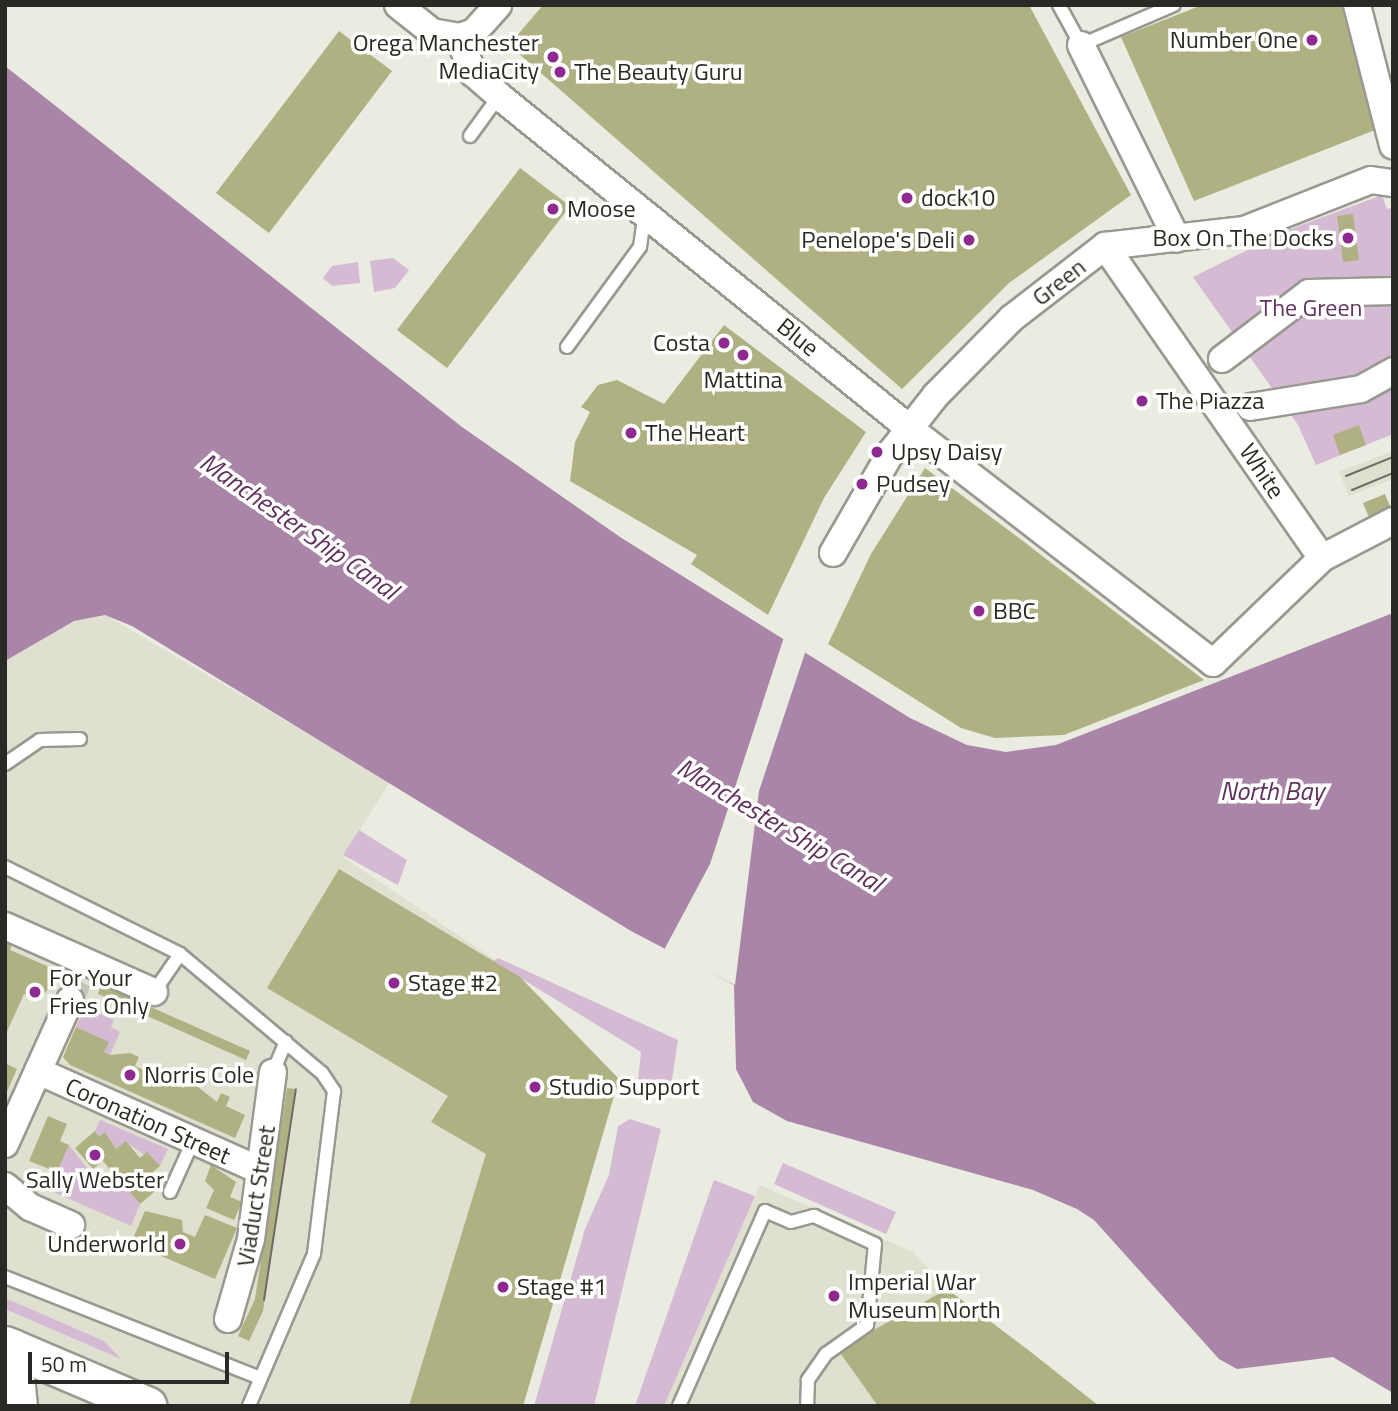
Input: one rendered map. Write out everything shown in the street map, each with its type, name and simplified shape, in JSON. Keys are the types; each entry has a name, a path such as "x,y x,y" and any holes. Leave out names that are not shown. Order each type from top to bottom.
{"street":[{"path":"398,5 432,32 459,37 474,32 498,5"},
{"path":"1357,5 1393,145"},
{"name":"Blue","path":"459,37 473,73 499,96 672,233 909,428 1213,663 1322,558"},
{"path":"1081,45 1177,239"},
{"name":"Green","path":"832,554 909,428 1012,318 1105,246 1244,230 1371,180 1393,183"},
{"name":"White","path":"1105,246 1211,368 1238,410 1322,558"},
{"path":"1211,368 1309,293 1393,291"},
{"path":"1238,410 1361,389 1393,371"},
{"path":"1322,558 1393,521"},
{"path":"5,926 79,981 154,992"},
{"path":"5,1144 79,981"},
{"name":"Coronation Street","path":"37,1071 259,1170"},
{"name":"Viaduct Street","path":"228,1319 251,1239 273,1072"},
{"path":"5,1186 30,1207 71,1225"},
{"path":"10,1380 59,1368 148,1406"}],"lane":[{"path":"1059,5 1081,45 1174,5"},
{"path":"470,136 499,96"},
{"path":"567,347 640,247 646,230 640,208"},
{"path":"5,764 40,740 80,739"},
{"path":"5,867 180,954 321,1073 335,1108 314,1254 249,1406"},
{"path":"154,992 180,954"},
{"path":"273,1072 286,1042"},
{"path":"170,1192 193,1141"},
{"path":"679,1406 765,1211 791,1222 814,1216 875,1244 867,1325 826,1354 808,1380 807,1406"},
{"path":"5,1277 260,1378"}],"shaded area":[{"path":"1393,451 1393,479 1349,496 1339,472"},
{"path":"105,615 390,782 343,857 520,977 619,1079 523,1406 5,1406 5,661 29,641 74,621"},
{"name":"Imperial War Museum North","path":"760,1185 913,1252 947,1289 1099,1406 664,1406"}],"green space":[{"name":"The Green","path":"1382,195 1387,209 1393,207 1393,434 1316,465 1298,425 1193,277 1288,230"},
{"path":"393,258 409,270 395,288 374,292 370,261"},
{"path":"358,262 360,283 332,286 323,278 332,266"},
{"path":"359,830 407,860 398,885 343,855"},
{"path":"498,958 678,1040 670,1093 637,1090 641,1052 493,961"},
{"path":"85,1007 114,1020 111,1027 120,1032 110,1055 104,1052 108,1042 76,1027"},
{"path":"630,1119 661,1129 594,1406 534,1406 585,1229 609,1175 618,1126"},
{"path":"100,1120 168,1149 160,1166 126,1142 116,1149 106,1133 99,1137 95,1131"},
{"path":"69,1145 99,1183 114,1173 140,1204 131,1226 49,1190"},
{"path":"783,1163 896,1212 886,1234 774,1184"},
{"path":"714,1180 755,1196 664,1406 635,1406"},
{"path":"5,1298 104,1341 121,1359 5,1309"}],"water":[{"path":"5,66 462,427 620,537 910,718 967,745 1006,752 1056,745 1393,613 1393,1393 1333,1357 1237,1369 1219,1359 1094,1220 1077,1209 1033,1190 787,1121 753,1102 736,1069 734,985 631,931 132,626 105,615 74,621 5,661"}],"pier":[{"path":"785,634 807,647 759,791 735,985 664,950 710,864"}],"building":[{"name":"dock10","path":"543,5 1029,5 1131,195 1009,283 902,389 509,45"},
{"path":"1202,5 1341,5 1375,130 1194,201 1121,37"},
{"path":"339,31 392,71 269,233 216,193"},
{"path":"520,168 570,206 447,368 397,330"},
{"name":"Box On The Docks","path":"1353,214 1359,260 1343,262 1337,216"},
{"path":"724,325 866,432 824,498 768,615 691,564 697,555 570,481 575,442 590,412 581,407 598,385 617,380 664,404"},
{"path":"1359,425 1366,445 1340,455 1333,435"},
{"name":"BBC","path":"925,468 1204,680 1064,735 995,738 961,728 828,644 871,554"},
{"path":"1385,494 1392,511 1370,520 1363,503"},
{"path":"339,869 520,977 619,1079 523,1406 409,1406 486,1154 431,1122 448,1096 267,988"},
{"path":"5,938 13,942 10,950 61,972 39,1001 24,994 5,1036"},
{"path":"101,985 250,1051 246,1060 98,994"},
{"path":"76,1027 109,1042 104,1052 110,1055 130,1053 139,1057 135,1066 151,1073 155,1064 172,1072 168,1081 184,1088 188,1079 217,1102 221,1093 230,1097 226,1106 245,1115 235,1138 70,1065 63,1057"},
{"path":"5,1063 17,1069 5,1096"},
{"path":"287,1088 296,1089 263,1311 249,1341 238,1336 255,1299"},
{"path":"48,1116 67,1124 60,1141 69,1145 57,1172 29,1161"},
{"path":"95,1131 99,1137 105,1132 116,1149 126,1141 140,1158 147,1152 160,1166 149,1175 160,1187 140,1204 103,1161 93,1169 75,1148"},
{"path":"211,1165 236,1182 230,1197 242,1202 234,1220 206,1208 214,1190 205,1181"},
{"name":"Underworld","path":"145,1211 182,1220 183,1232 195,1237 205,1215 237,1228 215,1279 131,1243"},
{"path":"947,1289 1099,1406 878,1406 838,1350"}],"tunnel":[{"path":"70,1000 79,981"}],"tram line":[{"path":"1346,476 1393,457"},
{"path":"1352,490 1393,473"},
{"path":"264,1300 296,1089"}],"place":[{"name":"Number One","path":"1312,40"},
{"name":"Orega Manchester MediaCity","path":"553,57"},
{"name":"The Beauty Guru","path":"560,72"},
{"name":"dock10","path":"907,198"},
{"name":"Moose","path":"553,209"},
{"name":"Box On The Docks","path":"1348,238"},
{"name":"Penelope's Deli","path":"969,240"},
{"name":"Costa","path":"724,343"},
{"name":"Mattina","path":"743,355"},
{"name":"The Piazza","path":"1142,401"},
{"name":"The Heart","path":"631,433"},
{"name":"Upsy Daisy","path":"877,452"},
{"name":"Pudsey","path":"862,484"},
{"name":"BBC","path":"979,611"},
{"name":"Stage #2","path":"394,983"},
{"name":"For Your Fries Only","path":"35,992"},
{"name":"Norris Cole","path":"130,1075"},
{"name":"Studio Support","path":"535,1087"},
{"name":"Sally Webster","path":"95,1155"},
{"name":"Underworld","path":"180,1244"},
{"name":"Stage #1","path":"503,1287"},
{"name":"Imperial War Museum North","path":"834,1296"}],"water label":[{"name":"Manchester Ship Canal","path":"299,526"},
{"name":"North Bay","path":"1272,791"},
{"name":"Manchester Ship Canal","path":"780,825"}]}
